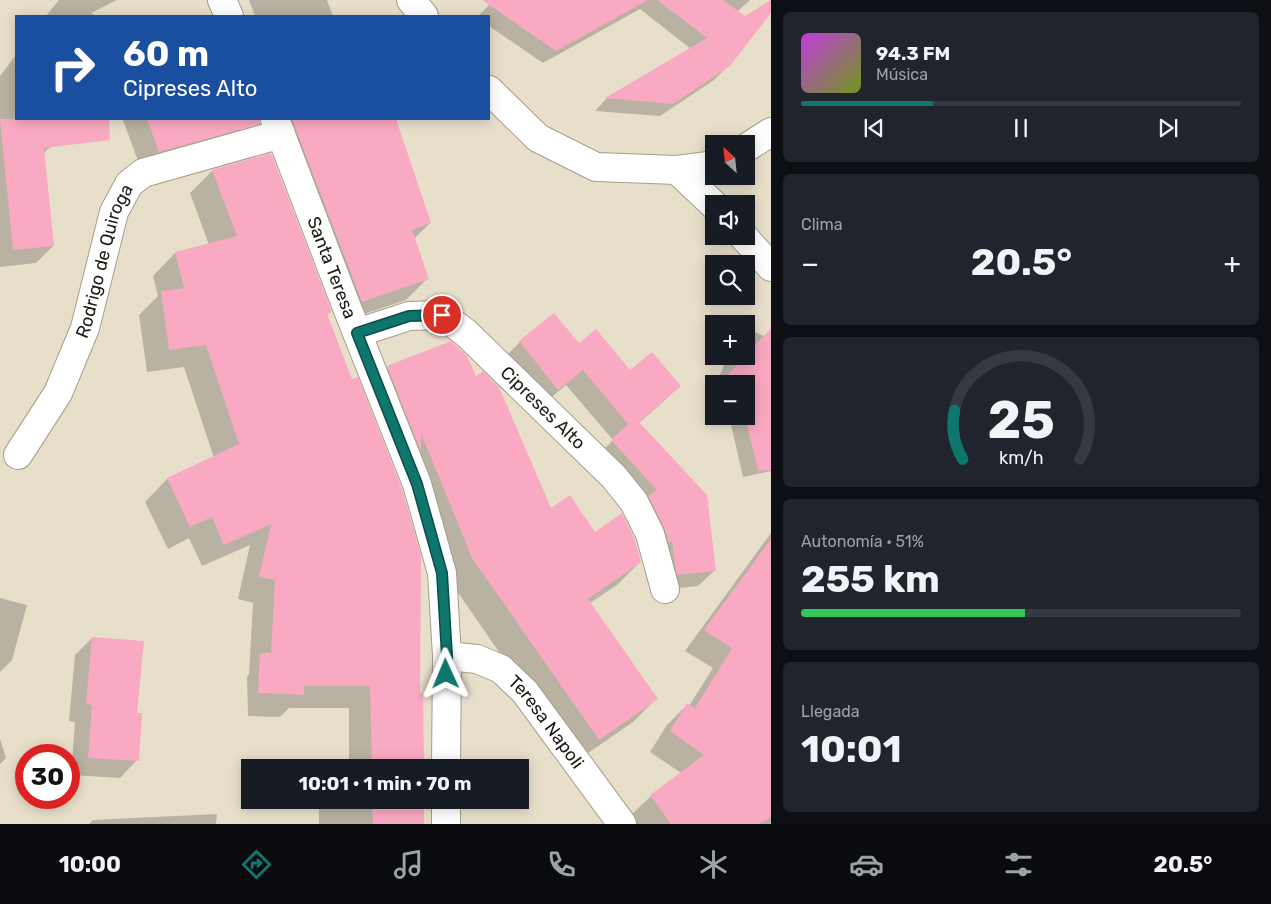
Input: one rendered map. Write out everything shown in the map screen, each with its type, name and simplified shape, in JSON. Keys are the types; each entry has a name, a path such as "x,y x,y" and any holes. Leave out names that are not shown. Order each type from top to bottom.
{"street":[{"path":"222,0 229,15"},
{"path":"411,0 423,15"},
{"path":"490,91 538,138 596,167 677,170 705,166"},
{"name":"Santa Teresa","path":"278,126 417,484 442,573 447,656 446,759"},
{"name":"Rodrigo de Quiroga","path":"18,455 58,393 85,328 114,212 128,184 143,173 278,126"},
{"path":"755,142 771,132"},
{"path":"677,170 705,196"},
{"path":"750,245 771,267"},
{"name":"Cipreses Alto","path":"357,333 409,316 442,315 466,333 614,477 634,502 650,534 665,590"},
{"name":"Teresa Napoli","path":"447,656 477,659 502,669 524,692 622,824"},
{"path":"446,809 446,824"}],"building":[{"path":"482,0 648,0 556,51"},
{"path":"657,0 723,0 745,16 771,0 771,13 730,66 673,104 605,98 707,38"},
{"path":"0,119 109,120 110,140 44,148 54,246 13,250"},
{"path":"147,120 260,120 260,124 159,152"},
{"path":"292,120 396,120 431,223 412,230 429,279 362,302"},
{"path":"271,153 332,312 327,314 352,379 358,377 402,489 421,555 420,693 423,693 424,759 372,759 370,686 304,686 304,695 258,693 260,653 271,653 275,580 259,577 271,524 224,545 212,517 190,527 167,478 239,444 206,345 169,350 161,291 184,288 175,252 237,236 212,170"},
{"path":"554,313 579,343 596,329 630,370 652,352 681,386 639,422 707,495 716,571 677,575 672,541 669,543 664,527 648,496 657,490 611,440 628,424 583,370 558,390 519,341"},
{"path":"771,328 771,470 758,471 747,425 755,425 755,375 728,375 737,365 755,365 755,345"},
{"path":"451,341 467,356 476,376 483,371 499,387 551,508 570,495 595,532 622,513 635,540 641,562 588,599 658,699 599,740 472,558 421,433 421,452 387,366"},
{"path":"771,539 771,817 758,824 671,824 650,795 704,755 670,731 687,703 695,708 732,648 704,630"},
{"path":"92,637 144,641 137,713 142,713 139,761 88,758 92,705 86,704"},
{"path":"372,809 424,809 424,824 373,824"}],"route":[{"path":"442,315 409,316 357,333 417,484 442,573 447,656 446,674"}]}
